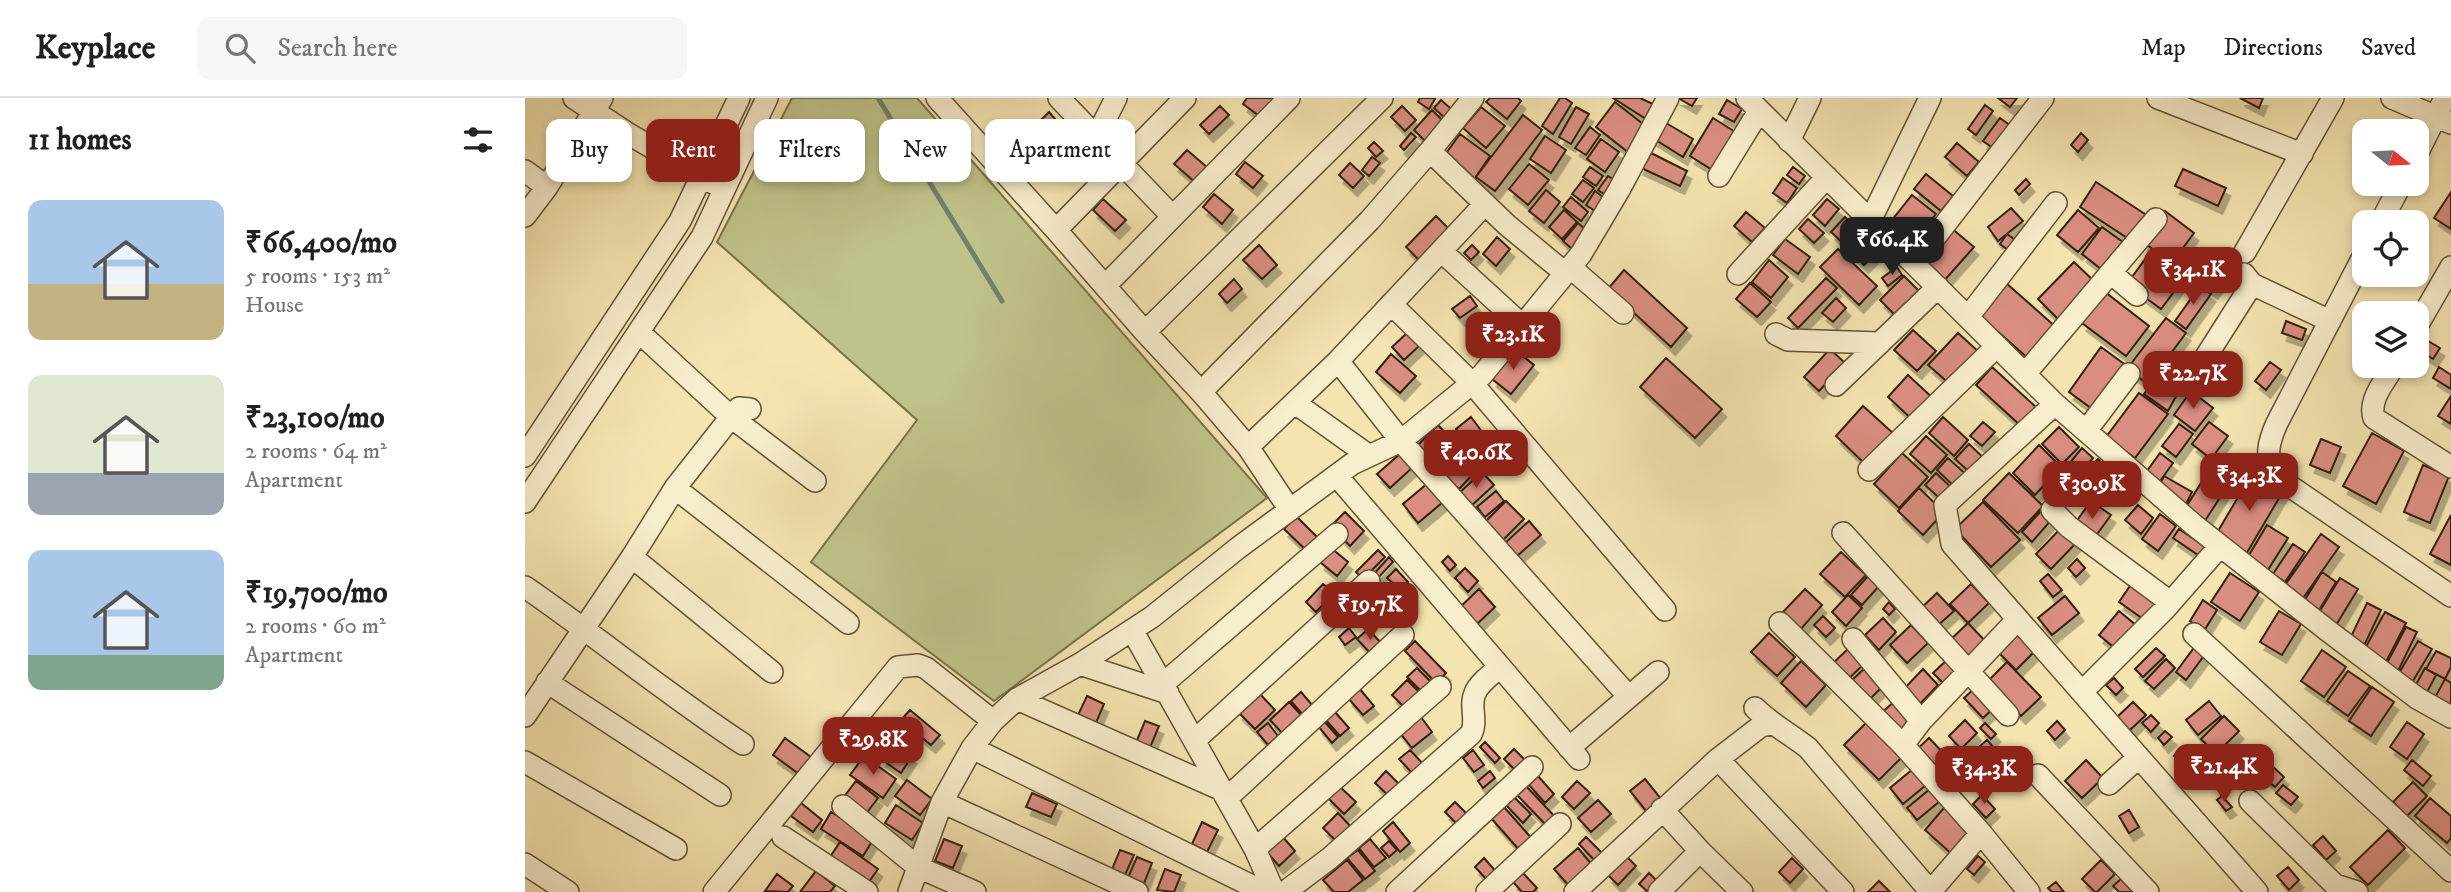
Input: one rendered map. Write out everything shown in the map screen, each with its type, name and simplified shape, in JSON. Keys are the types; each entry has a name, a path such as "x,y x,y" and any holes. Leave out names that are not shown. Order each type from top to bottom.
{"street":[{"path":"575,98 599,105 646,137"},
{"path":"729,119 739,98"},
{"path":"525,502 702,237 767,98"},
{"path":"937,98 1201,392 1248,447 1290,510"},
{"path":"1059,98 1080,119"},
{"path":"1106,119 1116,98"},
{"path":"1135,147 1185,98"},
{"path":"1105,286 1289,98"},
{"path":"1145,332 1382,98"},
{"path":"1201,392 1370,220 1473,98"},
{"path":"909,892 942,802 972,748 993,721 1017,699 1080,664 1132,630 1336,476 1368,455 1401,440 1482,375 1581,254 1668,98"},
{"path":"1789,141 1810,98"},
{"path":"1871,219 1930,98"},
{"path":"1915,263 2043,98"},
{"path":"2158,98 2302,155"},
{"path":"2193,377 2302,155 2333,98"},
{"path":"2392,98 2444,113 2429,136"},
{"path":"1719,176 1753,104 2085,431 2220,546 2417,698 2451,717"},
{"path":"525,216 547,187 599,105"},
{"path":"1430,151 1485,204 1623,313"},
{"path":"525,171 547,187"},
{"path":"1135,176 1172,216"},
{"path":"1738,274 1827,177"},
{"path":"525,456 680,221 699,182"},
{"path":"712,182 724,189"},
{"path":"1056,230 1101,182"},
{"path":"1968,317 2056,203"},
{"path":"1248,447 1338,361 1485,204"},
{"path":"2025,374 2156,219"},
{"path":"1441,251 1522,325"},
{"path":"2429,305 2451,267"},
{"path":"2247,270 2330,321"},
{"path":"2111,273 2137,295"},
{"path":"2352,278 2268,443 2270,466 2275,476 2451,596"},
{"path":"1836,385 1938,287"},
{"path":"1391,304 1472,383 1665,610"},
{"path":"639,332 740,413 815,481"},
{"path":"1776,334 1788,340 1880,343"},
{"path":"1869,470 1997,346"},
{"path":"1338,361 1401,440 1629,697"},
{"path":"2085,431 2129,374"},
{"path":"2387,378 2375,397 2372,412 2374,418 2451,467"},
{"path":"1295,403 1368,455"},
{"path":"2055,404 1945,505 1952,544 2257,892"},
{"path":"525,716 632,558 675,488 740,413"},
{"path":"1336,476 1574,753 1629,697 1658,672"},
{"path":"675,488 848,623"},
{"path":"2052,510 2069,527 2170,602"},
{"path":"1843,533 2008,715"},
{"path":"1165,688 1337,534"},
{"path":"2082,692 2170,602 2220,546"},
{"path":"632,558 772,671"},
{"path":"1195,740 1369,581"},
{"path":"525,587 743,744"},
{"path":"1903,745 1921,721 2018,620"},
{"path":"1780,623 1903,745 2029,892"},
{"path":"1132,630 1255,849 1273,892"},
{"path":"2194,634 2451,871"},
{"path":"1224,794 1403,635"},
{"path":"1853,639 1921,721"},
{"path":"714,892 898,667 910,664 926,668 993,721"},
{"path":"1080,664 1165,688"},
{"path":"1285,892 1330,858 1471,734 1474,726 1475,693 1500,667"},
{"path":"547,682 720,795"},
{"path":"1255,849 1440,687"},
{"path":"1017,699 1224,794"},
{"path":"1755,708 1771,724 1784,729 1808,748 1930,891 1981,833"},
{"path":"1575,892 1718,759 1761,726 1771,724"},
{"path":"972,748 1263,892"},
{"path":"2109,784 2139,757"},
{"path":"1718,759 1843,892"},
{"path":"525,762 677,849"},
{"path":"1397,892 1532,767"},
{"path":"2038,775 2148,892"},
{"path":"2250,800 2335,885 2357,892"},
{"path":"942,802 1137,892"},
{"path":"843,806 918,866 975,892"},
{"path":"1663,809 1700,851 1742,892"},
{"path":"1487,892 1560,824"},
{"path":"783,837 867,892"},
{"path":"1659,892 1700,851"},
{"path":"525,864 568,892"}],"green space":[{"path":"792,98 917,98 935,119 879,119 879,182 971,182 971,160 985,176 985,182 990,182 1267,498 994,701 811,562 917,420 717,242 754,171 754,182 865,182 865,119 781,119"}],"building":[{"path":"1247,98 1277,98 1262,118 1243,104"},
{"path":"1420,98 1435,99 1429,109 1418,102"},
{"path":"1490,98 1518,98 1521,101 1507,119 1486,102"},
{"path":"1560,98 1572,103 1553,134 1542,126"},
{"path":"1613,98 1640,98 1653,104 1646,119"},
{"path":"1678,98 1697,98 1692,106"},
{"path":"1998,98 2017,98 2010,107"},
{"path":"2240,98 2263,98 2259,108"},
{"path":"1441,100 1457,114 1449,122 1434,108"},
{"path":"1727,100 1742,109 1734,122 1719,114"},
{"path":"1615,102 1648,128 1629,153 1596,127"},
{"path":"1985,105 1993,111 1976,135 1968,129"},
{"path":"1220,106 1229,115 1209,134 1200,125"},
{"path":"1402,106 1416,120 1405,131 1391,117"},
{"path":"1481,107 1505,126 1486,148 1463,128"},
{"path":"1576,107 1589,114 1571,144 1559,137"},
{"path":"1432,110 1449,127 1431,147 1414,130"},
{"path":"1049,112 1055,119 1042,119"},
{"path":"1523,115 1542,130 1495,191 1476,177"},
{"path":"1713,118 1737,133 1714,171 1690,156"},
{"path":"2000,118 2011,126 1994,149 1983,141"},
{"path":"1661,120 1693,139 1683,157 1651,137"},
{"path":"1590,127 1600,135 1586,155 1575,148"},
{"path":"1411,133 1416,137 1404,150 1400,146"},
{"path":"2081,133 2088,140 2078,152 2071,145"},
{"path":"1460,134 1490,156 1473,181 1442,159"},
{"path":"1545,136 1566,150 1551,173 1530,159"},
{"path":"1601,139 1619,152 1605,172 1587,159"},
{"path":"1374,142 1383,151 1376,157 1368,148"},
{"path":"1957,143 1979,162 1967,176 1945,157"},
{"path":"1187,150 1208,168 1195,182 1174,164"},
{"path":"1647,151 1687,171 1680,186 1639,167"},
{"path":"1372,157 1380,163 1369,176 1362,170"},
{"path":"1245,162 1263,176 1253,188 1236,174"},
{"path":"1350,163 1364,176 1353,188 1339,175"},
{"path":"1529,164 1549,180 1528,205 1509,189"},
{"path":"1590,167 1603,176 1596,186 1583,177"},
{"path":"1793,167 1805,176 1799,184 1787,175"},
{"path":"2183,169 2226,188 2218,206 2175,186"},
{"path":"1926,174 1953,196 1941,211 1914,189"},
{"path":"1608,176 1616,181 1607,196 1598,190"},
{"path":"1783,178 1797,188 1787,203 1773,193"},
{"path":"2026,179 2030,184 2019,195 2015,190"},
{"path":"1583,180 1594,188 1583,202 1572,194"},
{"path":"2096,182 2151,218 2135,243 2080,207"},
{"path":"1546,190 1560,202 1544,223 1529,211"},
{"path":"1595,191 1607,200 1598,213 1586,205"},
{"path":"2451,192 2451,229 2434,218"},
{"path":"1214,194 1233,210 1222,224 1203,207"},
{"path":"1912,195 1936,214 1916,239 1892,220"},
{"path":"1571,197 1588,212 1581,221 1563,207"},
{"path":"1103,199 1126,220 1115,231 1093,210"},
{"path":"1827,199 1839,209 1825,226 1813,215"},
{"path":"2011,208 2023,221 1998,241 1988,227"},
{"path":"1564,210 1577,222 1562,239 1549,227"},
{"path":"2078,210 2099,228 2078,252 2057,235"},
{"path":"2165,211 2194,233 2172,263 2143,242"},
{"path":"1746,212 1765,228 1752,242 1734,226"},
{"path":"1436,216 1454,234 1424,265 1406,247"},
{"path":"1845,217 1861,233 1847,247 1831,232"},
{"path":"1808,219 1824,233 1814,243 1799,229"},
{"path":"1578,223 1587,231 1572,249 1563,241"},
{"path":"1950,227 1974,247 1943,282 1920,262"},
{"path":"2102,227 2127,245 2106,273 2082,254"},
{"path":"2007,234 2019,243 2012,253 2000,244"},
{"path":"1497,237 1510,249 1496,266 1483,254"},
{"path":"1862,237 1877,252 1864,265 1849,250"},
{"path":"1785,239 1810,257 1798,274 1773,255"},
{"path":"1259,245 1277,265 1262,279 1243,260"},
{"path":"1472,245 1479,252 1471,260 1464,253"},
{"path":"1838,249 1877,286 1859,305 1820,267"},
{"path":"2151,251 2185,277 2161,309 2127,284"},
{"path":"2196,259 2222,279 2213,291 2187,271"},
{"path":"1769,260 1788,277 1771,298 1752,282"},
{"path":"2074,262 2096,283 2060,321 2038,299"},
{"path":"1897,267 1902,275 1888,286 1882,278"},
{"path":"1624,270 1687,328 1671,347 1608,289"},
{"path":"1904,276 1922,294 1898,318 1880,300"},
{"path":"1826,278 1837,288 1798,328 1788,318"},
{"path":"1234,279 1242,289 1227,303 1219,294"},
{"path":"1750,283 1771,302 1757,317 1736,299"},
{"path":"2006,283 2057,328 2030,360 1979,315"},
{"path":"2200,286 2211,294 2186,329 2175,321"},
{"path":"2105,292 2149,326 2126,356 2082,323"},
{"path":"1470,296 1477,306 1460,318 1452,309"},
{"path":"1836,298 1846,308 1833,322 1822,313"},
{"path":"2166,318 2186,333 2148,384 2127,369"},
{"path":"2286,321 2306,329 2302,340 2282,333"},
{"path":"1913,330 1936,351 1917,371 1894,350"},
{"path":"1407,333 1419,346 1404,360 1392,347"},
{"path":"1958,333 1980,353 1951,385 1928,365"},
{"path":"2429,342 2440,348 2433,359 2429,356"},
{"path":"2101,347 2127,366 2095,411 2069,392"},
{"path":"1514,349 1534,365 1511,394 1492,379"},
{"path":"1830,349 1845,363 1819,391 1804,377"},
{"path":"1391,354 1416,376 1400,393 1376,372"},
{"path":"2173,355 2190,371 2168,411 2144,394"},
{"path":"1666,358 1722,409 1695,438 1640,387"},
{"path":"2270,362 2281,370 2266,390 2255,381"},
{"path":"1992,367 2037,408 2021,426 1976,385"},
{"path":"2439,367 2451,375 2451,389 2433,378"},
{"path":"1908,375 1936,401 1916,423 1888,397"},
{"path":"2191,391 2213,408 2195,431 2174,415"},
{"path":"2139,393 2168,414 2135,458 2106,437"},
{"path":"2451,396 2451,424 2438,416"},
{"path":"1863,406 1894,434 1866,465 1836,436"},
{"path":"1471,417 1489,441 1474,453 1456,429"},
{"path":"1943,417 1968,440 1954,456 1929,433"},
{"path":"1983,422 1995,432 1982,446 1970,436"},
{"path":"2209,422 2228,436 2211,459 2192,444"},
{"path":"2179,424 2193,434 2176,457 2162,446"},
{"path":"1438,425 1449,437 1429,458 1417,446"},
{"path":"2059,427 2079,447 2062,464 2042,444"},
{"path":"2372,433 2404,451 2376,504 2343,486"},
{"path":"1926,436 1947,455 1931,473 1910,454"},
{"path":"2321,439 2341,447 2330,473 2310,465"},
{"path":"1449,440 1462,451 1443,471 1431,460"},
{"path":"1969,444 1988,462 1975,477 1955,459"},
{"path":"2039,445 2061,467 2035,495 2013,473"},
{"path":"2082,448 2093,458 2075,480 2064,470"},
{"path":"1401,453 1413,467 1390,488 1377,474"},
{"path":"1902,453 1928,477 1899,508 1874,484"},
{"path":"2160,453 2173,463 2155,488 2142,478"},
{"path":"1463,456 1477,470 1459,489 1444,476"},
{"path":"1948,458 1970,478 1959,491 1937,470"},
{"path":"2098,459 2110,472 2095,488 2082,476"},
{"path":"2423,465 2449,476 2430,523 2404,512"},
{"path":"2254,470 2285,488 2245,556 2214,538"},
{"path":"1482,472 1494,485 1470,507 1458,494"},
{"path":"1936,473 1957,493 1946,504 1925,485"},
{"path":"2009,473 2043,506 2018,533 1983,500"},
{"path":"2063,473 2074,483 2064,495 2053,484"},
{"path":"2206,475 2226,488 2203,524 2183,512"},
{"path":"2164,476 2192,492 2185,506 2157,490"},
{"path":"1428,483 1443,502 1418,523 1403,504"},
{"path":"1919,488 1944,512 1923,535 1898,511"},
{"path":"1496,491 1504,501 1485,517 1477,507"},
{"path":"1506,501 1524,519 1501,542 1483,524"},
{"path":"2091,501 2111,515 2092,541 2073,526"},
{"path":"1983,502 2020,540 1991,567 1955,529"},
{"path":"2138,505 2153,518 2141,534 2125,520"},
{"path":"2042,510 2052,519 2032,542 2022,532"},
{"path":"1345,512 1364,531 1350,546 1331,526"},
{"path":"2160,514 2176,526 2158,551 2142,539"},
{"path":"2451,515 2451,565 2430,554"},
{"path":"1296,516 1320,540 1308,552 1284,529"},
{"path":"1529,521 1541,535 1516,557 1504,544"},
{"path":"2267,525 2288,538 2266,573 2246,560"},
{"path":"2063,526 2078,541 2051,569 2036,554"},
{"path":"2179,529 2207,548 2201,557 2173,538"},
{"path":"2321,534 2339,547 2301,601 2283,588"},
{"path":"2293,544 2305,552 2285,582 2273,574"},
{"path":"1331,548 1348,562 1337,576 1320,562"},
{"path":"1378,550 1385,557 1363,579 1356,572"},
{"path":"1841,552 1866,575 1845,597 1820,574"},
{"path":"1448,556 1456,565 1450,571 1442,562"},
{"path":"1389,557 1393,562 1376,580 1372,576"},
{"path":"2077,559 2085,568 2076,577 2068,568"},
{"path":"1465,568 1478,581 1468,592 1455,578"},
{"path":"1396,569 1408,582 1400,590 1387,578"},
{"path":"2322,572 2336,582 2318,612 2303,603"},
{"path":"2230,573 2259,592 2240,621 2211,602"},
{"path":"2048,574 2062,590 2053,597 2040,581"},
{"path":"1869,575 1880,585 1862,605 1851,595"},
{"path":"2340,578 2358,589 2333,630 2315,619"},
{"path":"2134,580 2161,599 2146,621 2119,602"},
{"path":"1323,584 1334,593 1316,612 1306,602"},
{"path":"1971,584 1989,603 1968,623 1950,604"},
{"path":"1479,589 1495,607 1474,627 1458,609"},
{"path":"1805,589 1822,605 1800,630 1782,613"},
{"path":"1937,593 1954,611 1935,628 1919,610"},
{"path":"1848,595 1862,608 1846,626 1832,612"},
{"path":"2065,596 2079,613 2052,635 2038,618"},
{"path":"2203,600 2217,610 2204,631 2190,621"},
{"path":"1889,602 1895,609 1889,615 1883,609"},
{"path":"2367,603 2381,610 2362,650 2348,643"},
{"path":"2119,611 2137,626 2117,650 2099,635"},
{"path":"2279,611 2301,624 2282,655 2260,642"},
{"path":"2385,612 2406,623 2385,664 2363,652"},
{"path":"1823,616 1835,628 1826,637 1814,625"},
{"path":"1883,618 1896,632 1879,650 1865,635"},
{"path":"1968,623 1989,645 1969,664 1948,642"},
{"path":"1911,625 1928,643 1907,663 1890,645"},
{"path":"2406,627 2417,632 2398,671 2386,665"},
{"path":"1349,628 1356,637 1345,645 1339,637"},
{"path":"1368,629 1383,645 1372,655 1357,639"},
{"path":"2019,630 2037,649 2016,670 1997,651"},
{"path":"1769,633 1795,657 1777,676 1751,652"},
{"path":"1415,641 1446,673 1436,683 1405,651"},
{"path":"2418,641 2432,649 2413,681 2399,673"},
{"path":"2196,645 2206,653 2186,680 2176,672"},
{"path":"1850,647 1865,663 1844,683 1829,667"},
{"path":"2156,648 2165,656 2143,677 2135,669"},
{"path":"2322,650 2346,667 2324,697 2301,681"},
{"path":"2436,651 2451,658 2451,667 2445,679 2426,669"},
{"path":"1949,658 1960,669 1944,684 1933,673"},
{"path":"2166,659 2175,668 2154,689 2145,681"},
{"path":"1801,661 1826,685 1806,707 1781,683"},
{"path":"2007,662 2041,697 2021,716 1988,681"},
{"path":"1417,668 1433,684 1424,694 1407,677"},
{"path":"1865,668 1883,686 1866,703 1848,684"},
{"path":"2425,668 2436,675 2424,698 2412,692"},
{"path":"1923,669 1938,685 1917,707 1901,692"},
{"path":"2348,671 2370,686 2348,716 2327,701"},
{"path":"2114,678 2123,688 2116,695 2106,685"},
{"path":"2445,679 2451,683 2451,703 2447,711 2432,703"},
{"path":"1407,680 1422,695 1407,710 1392,695"},
{"path":"2372,687 2394,702 2371,736 2349,721"},
{"path":"1359,688 1374,706 1363,715 1348,698"},
{"path":"1975,688 1994,708 1983,718 1964,698"},
{"path":"1258,692 1275,710 1255,729 1238,712"},
{"path":"1301,692 1313,706 1303,715 1291,701"},
{"path":"1087,696 1104,704 1096,723 1078,715"},
{"path":"1895,701 1914,723 1899,735 1880,714"},
{"path":"2209,701 2221,716 2198,735 2186,720"},
{"path":"1289,702 1303,717 1284,735 1270,720"},
{"path":"2133,702 2146,715 2129,731 2116,718"},
{"path":"910,710 940,735 931,745 901,720"},
{"path":"1335,712 1349,728 1340,736 1326,720"},
{"path":"1418,713 1432,732 1412,748 1397,729"},
{"path":"2151,715 2159,723 2151,732 2142,723"},
{"path":"2224,716 2239,731 2216,754 2201,739"},
{"path":"1965,720 1977,733 1961,749 1949,736"},
{"path":"1145,721 1159,726 1149,750 1135,745"},
{"path":"1324,721 1338,737 1332,743 1318,726"},
{"path":"2057,721 2065,730 2055,740 2047,731"},
{"path":"2407,722 2424,734 2407,759 2390,747"},
{"path":"1268,723 1278,736 1268,745 1257,732"},
{"path":"1866,723 1901,758 1879,780 1844,745"},
{"path":"1985,723 1996,734 1991,739 1980,728"},
{"path":"2165,731 2172,737 2164,745 2158,738"},
{"path":"785,738 811,757 799,774 773,755"},
{"path":"1929,738 1948,758 1930,775 1912,754"},
{"path":"1987,740 1995,749 1989,755 1980,746"},
{"path":"1485,742 1500,758 1495,763 1480,747"},
{"path":"892,743 912,756 901,773 881,759"},
{"path":"2181,748 2199,763 2191,772 2174,756"},
{"path":"1514,749 1527,762 1517,772 1504,759"},
{"path":"1410,750 1425,766 1415,776 1399,759"},
{"path":"1473,750 1484,765 1474,772 1463,758"},
{"path":"864,756 896,779 883,798 850,775"},
{"path":"2086,760 2103,778 2082,798 2065,781"},
{"path":"2412,760 2431,776 2423,786 2404,770"},
{"path":"2270,764 2284,777 2275,787 2260,774"},
{"path":"1913,769 1926,785 1903,804 1890,788"},
{"path":"1386,771 1401,786 1390,797 1375,783"},
{"path":"1490,771 1495,778 1483,788 1478,781"},
{"path":"1538,776 1554,794 1545,803 1529,785"},
{"path":"1645,779 1662,800 1647,812 1630,791"},
{"path":"907,780 932,799 920,815 895,796"},
{"path":"856,781 878,798 865,815 843,798"},
{"path":"1577,781 1590,793 1574,809 1562,797"},
{"path":"2413,782 2427,796 2407,816 2393,802"},
{"path":"1337,784 1356,802 1344,814 1326,796"},
{"path":"2283,785 2298,797 2291,805 2276,793"},
{"path":"1526,786 1557,819 1548,827 1517,795"},
{"path":"1930,789 1940,801 1917,820 1907,808"},
{"path":"1032,793 1057,804 1051,817 1026,807"},
{"path":"1982,795 1995,809 1986,818 1973,804"},
{"path":"1513,796 1531,814 1523,823 1505,804"},
{"path":"2222,796 2232,807 2226,811 2217,800"},
{"path":"2430,798 2451,816 2451,838 2447,843 2415,816"},
{"path":"1598,800 1611,814 1591,832 1578,818"},
{"path":"1455,802 1469,816 1459,826 1445,812"},
{"path":"801,803 822,820 813,832 791,816"},
{"path":"896,805 923,823 912,840 885,823"},
{"path":"1504,807 1534,841 1521,852 1491,818"},
{"path":"1944,808 1974,833 1954,856 1925,830"},
{"path":"2129,810 2139,827 2129,833 2119,816"},
{"path":"831,812 874,838 863,856 821,829"},
{"path":"1338,813 1353,829 1338,843 1323,828"},
{"path":"1202,822 1218,830 1207,852 1192,844"},
{"path":"1393,822 1410,843 1400,852 1383,831"},
{"path":"2388,830 2405,848 2368,885 2350,867"},
{"path":"1282,836 1295,851 1279,866 1266,851"},
{"path":"2323,836 2336,851 2326,860 2313,845"},
{"path":"1586,837 1605,856 1597,863 1579,844"},
{"path":"944,839 962,846 953,868 935,861"},
{"path":"1370,839 1386,858 1374,867 1359,848"},
{"path":"1389,841 1397,850 1389,857 1381,848"},
{"path":"840,842 878,869 866,886 828,860"},
{"path":"1578,848 1594,867 1570,887 1554,869"},
{"path":"1120,850 1134,855 1124,877 1111,872"},
{"path":"1358,850 1375,871 1365,879 1347,858"},
{"path":"1626,856 1636,866 1618,885 1608,875"},
{"path":"1978,856 1985,862 1974,875 1967,869"},
{"path":"1137,857 1152,863 1143,886 1127,880"},
{"path":"1484,858 1498,874 1489,882 1475,867"},
{"path":"1792,858 1803,869 1790,883 1779,872"},
{"path":"1347,860 1363,880 1348,892 1334,892 1323,880"},
{"path":"2101,860 2115,874 2095,892 2082,879"},
{"path":"2288,867 2299,880 2289,890 2277,876"},
{"path":"1165,869 1181,875 1174,892 1157,890"},
{"path":"816,871 835,886 830,892 800,892"},
{"path":"1522,872 1537,888 1533,892 1522,892 1513,882"},
{"path":"1649,873 1658,882 1648,892 1639,884"},
{"path":"777,874 793,886 788,892 765,891"},
{"path":"2121,879 2133,892 2119,892 2113,886"},
{"path":"1879,881 1890,892 1868,892"},
{"path":"2056,882 2064,892 2052,892 2048,888"}],"waterway":[{"path":"878,98 1002,301"}]}
